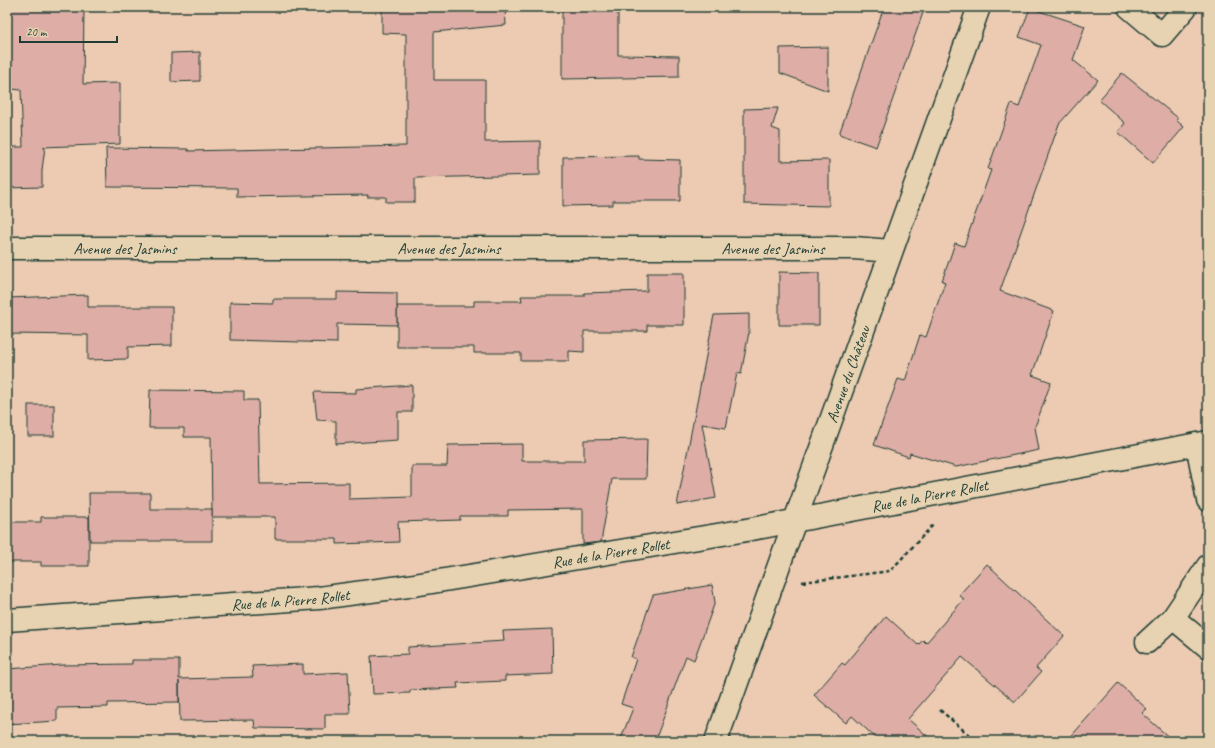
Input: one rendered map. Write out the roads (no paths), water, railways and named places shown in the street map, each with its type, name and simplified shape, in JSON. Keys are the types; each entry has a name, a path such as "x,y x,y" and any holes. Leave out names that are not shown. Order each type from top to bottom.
{"street":[{"name":"Avenue du Château","path":"716,741 979,7"},
{"path":"1130,7 1162,35 1186,7"},
{"name":"Avenue des Jasmins","path":"7,248 854,248 891,251"},
{"path":"1203,443 1208,500"},
{"name":"Rue de la Pierre Rollet","path":"7,620 319,598 408,586 741,531 1203,443"},
{"path":"1147,642 1173,618 1208,566"},
{"path":"1173,618 1208,647"}]}
